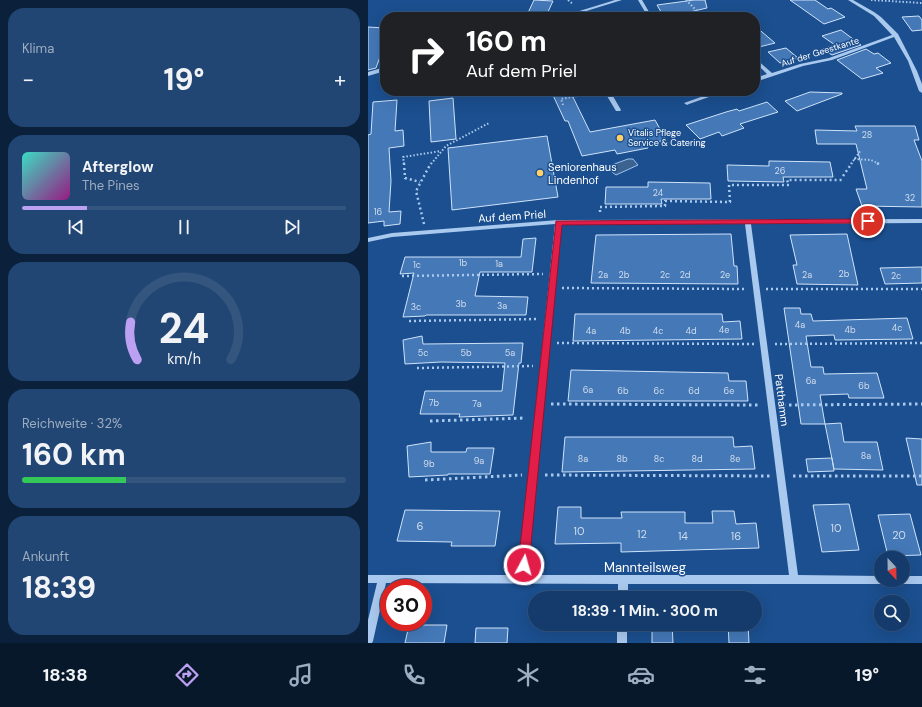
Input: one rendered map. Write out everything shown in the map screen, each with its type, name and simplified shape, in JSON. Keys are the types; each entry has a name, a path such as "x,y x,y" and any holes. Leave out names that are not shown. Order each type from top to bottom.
{"street":[{"path":"580,12 620,0"},
{"path":"640,0 647,12"},
{"path":"850,0 879,18 896,35 911,59 922,90"},
{"name":"Auf der Geestkante","path":"760,78 802,65 830,59 896,35"},
{"name":"Auf der Geestkante","path":"762,66 771,75"},
{"path":"368,74 380,70"},
{"path":"609,96 618,110"},
{"path":"687,103 708,96"},
{"name":"Auf dem Priel","path":"368,240 426,232 558,222 922,221"},
{"path":"522,580 558,222"},
{"name":"Patthamm","path":"748,222 794,580"},
{"name":"Mannteilsweg","path":"368,579 380,579"},
{"name":"Mannteilsweg","path":"432,579 922,580"},
{"path":"622,591 623,580"},
{"path":"368,641 380,588"},
{"path":"622,631 622,643"}],"path":[{"path":"686,0 697,12"},
{"path":"867,0 922,3"},
{"path":"563,105 561,99 577,96"},
{"path":"426,232 416,192 420,182 435,158 446,146 489,124"},
{"path":"843,176 861,150"},
{"path":"420,182 405,178 403,157 442,151"},
{"path":"854,159 871,160 880,165"},
{"path":"600,222 600,206 664,206 665,201 730,202 729,185 789,185 787,180 843,180"},
{"path":"402,276 553,274"},
{"path":"552,288 757,290 922,289"},
{"path":"409,321 549,319"},
{"path":"546,343 922,343"},
{"path":"417,368 544,366"},
{"path":"540,404 922,404"},
{"path":"430,421 539,418"},
{"path":"425,480 533,475 922,476"}],"water":[{"path":"628,159 633,159 638,165 616,175 608,169 609,166"}],"building":[{"path":"534,0 553,1 548,12 528,12"},
{"path":"705,0 707,8 689,12 661,12 657,5"},
{"path":"790,0 815,0 828,9 831,8 845,17 824,24"},
{"path":"919,16 922,20 922,30 912,31 902,17"},
{"path":"368,27 380,28 380,57 376,68 368,70"},
{"path":"760,30 775,43 760,47"},
{"path":"841,30 861,45 832,55 823,49 835,45 822,36"},
{"path":"786,48 798,58 780,63 768,52"},
{"path":"866,49 874,54 878,53 891,63 876,68 883,73 862,79 837,60"},
{"path":"810,92 842,94 797,111 785,101"},
{"name":"Vitalis Pflege Service & Catering","path":"553,96 572,96 590,132 655,120 666,140 646,144 648,148 617,154 615,150 582,156 568,121 565,121"},
{"path":"453,98 456,139 431,142 429,101"},
{"path":"397,100 395,131 403,130 404,146 389,148 391,181 389,212 401,211 400,224 384,226 384,221 368,223 368,135 371,134 373,102"},
{"path":"767,102 778,112 740,124 744,128 722,136 719,132 700,139 686,125 726,112 737,109 739,111"},
{"path":"855,126 915,126 919,140 914,140 922,161 922,207 862,206 856,189 867,189 856,144 817,144 815,130 857,131"},
{"name":"Seniorenhaus Lindenhof","path":"547,136 558,197 452,210 448,148"},
{"path":"769,161 830,162 833,177 783,177 784,182 728,181 727,165 769,166"},
{"path":"648,182 710,183 711,199 661,199 662,204 605,204 606,187 648,187"},
{"path":"731,234 734,266 737,266 738,284 591,283 596,235"},
{"path":"847,234 858,285 797,284 793,265 797,265 790,235"},
{"path":"536,238 532,272 480,272 475,296 528,297 526,315 426,315 403,317 414,273 400,274 405,257 521,257 523,239"},
{"path":"922,267 922,283 885,284 880,268"},
{"path":"784,308 800,308 801,314 811,314 813,321 907,318 913,339 835,340 834,335 806,336 811,367 823,367 824,374 877,373 884,398 849,398 848,394 820,395 825,424 801,424"},
{"path":"575,314 722,314 723,322 740,321 742,339 573,341"},
{"path":"422,336 423,344 523,343 521,363 519,363 513,415 459,417 460,414 420,414 425,391 502,391 505,363 441,362 405,364 403,340"},
{"path":"571,370 728,373 729,381 746,381 748,401 568,401"},
{"path":"841,423 844,442 877,442 883,470 834,469 825,424"},
{"path":"565,437 733,437 734,447 752,446 755,469 562,472"},
{"path":"906,438 922,439 922,485 917,485"},
{"path":"431,442 431,452 466,452 467,448 494,448 490,474 448,474 409,477 407,446"},
{"path":"832,458 834,471 808,472 806,459"},
{"path":"849,504 859,550 822,552 813,505"},
{"path":"558,507 581,507 581,518 622,518 621,512 685,512 685,523 713,523 712,511 734,511 736,524 756,523 759,548 621,552 621,543 555,544"},
{"path":"405,510 500,511 495,546 451,546 452,542 397,541"},
{"path":"910,514 921,555 910,555 910,551 887,551 878,515"},
{"path":"432,625 447,625 444,643 405,643 408,631 432,631"},
{"path":"476,628 508,628 507,643 475,643"},
{"path":"652,631 672,631 673,643 652,643"},
{"path":"728,631 748,631 749,643 729,643"}],"place":[{"name":"Vitalis Pflege Service & Catering","path":"620,138"},
{"name":"Seniorenhaus Lindenhof","path":"540,173"}],"route":[{"path":"524,565 558,222 868,221"}]}
